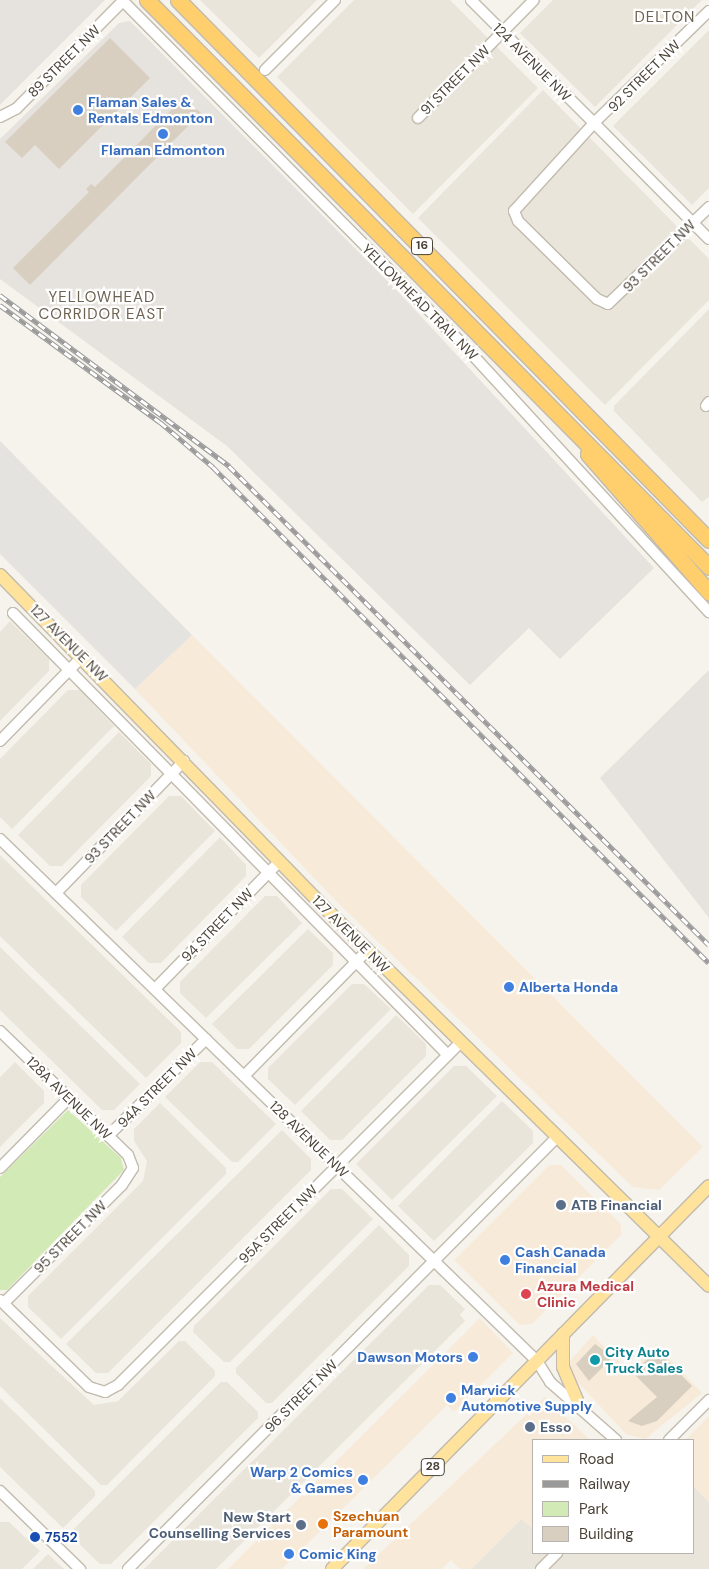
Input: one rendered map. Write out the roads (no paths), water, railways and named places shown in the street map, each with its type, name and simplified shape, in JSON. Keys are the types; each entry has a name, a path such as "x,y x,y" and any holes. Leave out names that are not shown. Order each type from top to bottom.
{"highway":[{"name":"YELLOWHEAD TRAIL NW","path":"147,0 544,397 709,567"},
{"name":"16","path":"178,0 709,540"},
{"path":"544,397 620,496 709,592"},
{"path":"664,494 709,532"}],"main road":[{"name":"127 AVENUE NW","path":"0,575 83,656 280,862 709,1286"},
{"path":"535,1362 709,1186"},
{"path":"563,1334 563,1367 578,1402"},
{"name":"28","path":"332,1569 535,1362"}],"street":[{"path":"265,70 335,0"},
{"name":"124 AVENUE NW","path":"471,0 709,239"},
{"name":"91 STREET NW","path":"418,118 534,0"},
{"name":"89 STREET NW","path":"1,117 16,109 123,1"},
{"name":"YELLOWHEAD TRAIL NW","path":"123,1 469,351 709,612"},
{"name":"92 STREET NW","path":"608,304 597,300 518,222 514,210 595,125 709,11"},
{"name":"93 STREET NW","path":"608,304 709,207"},
{"name":"127 AVENUE NW","path":"13,614 70,669 266,875 448,1055"},
{"path":"0,741 83,656"},
{"name":"93 STREET NW","path":"56,893 184,761"},
{"name":"128 AVENUE NW","path":"0,838 435,1261 535,1362 550,1382 578,1402 615,1439"},
{"name":"94 STREET NW","path":"155,989 280,862"},
{"path":"244,1076 368,950"},
{"name":"128A AVENUE NW","path":"0,1031 128,1155 133,1168"},
{"name":"94A STREET NW","path":"108,1136 206,1039"},
{"name":"95A STREET NW","path":"2,1302 89,1387 105,1392 118,1385 461,1042"},
{"path":"0,1168 69,1098"},
{"name":"96 STREET NW","path":"128,1569 558,1136"},
{"name":"95 STREET NW","path":"2,1302 122,1185 133,1168"},
{"path":"670,1439 709,1400"},
{"path":"2,1497 80,1569"},
{"path":"541,1569 556,1554"}],"railway":[{"path":"0,295 229,466 709,945"},
{"path":"0,305 160,422 213,467 709,963"}],"place":[{"name":"Flaman Sales & Rentals Edmonton","path":"78,110"},
{"name":"Flaman Edmonton","path":"163,134"},
{"name":"Alberta Honda","path":"509,987"},
{"name":"ATB Financial","path":"561,1205"},
{"name":"Cash Canada Financial","path":"505,1260"},
{"name":"Azura Medical Clinic","path":"526,1294"},
{"name":"Dawson Motors","path":"473,1357"},
{"name":"City Auto Truck Sales","path":"595,1360"},
{"name":"Marvick Automotive Supply","path":"451,1398"},
{"name":"Esso","path":"530,1427"},
{"name":"Warp 2 Comics & Games","path":"363,1480"},
{"name":"Szechuan Paramount","path":"323,1524"},
{"name":"New Start Counselling Services","path":"301,1525"},
{"name":"7552","path":"35,1537"},
{"name":"Comic King","path":"289,1554"}],"district":[{"name":"DELTON","path":"665,18"},
{"name":"YELLOWHEAD CORRIDOR EAST","path":"102,306"}]}
